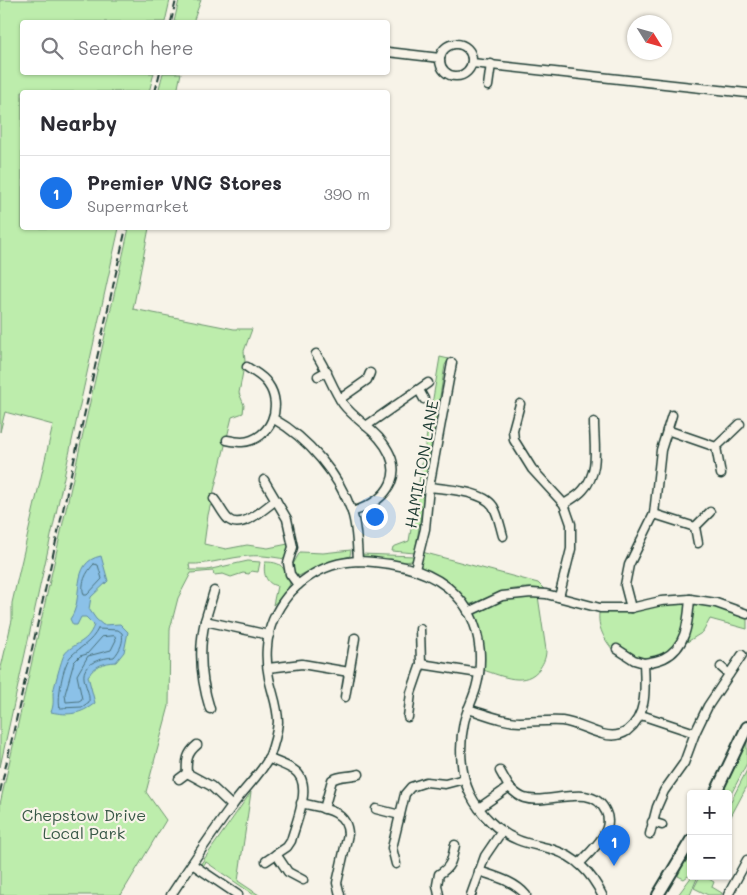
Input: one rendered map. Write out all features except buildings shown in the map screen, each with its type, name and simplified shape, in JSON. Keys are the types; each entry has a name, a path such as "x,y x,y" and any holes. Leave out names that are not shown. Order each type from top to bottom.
{"main road":[{"path":"717,790 747,727"},
{"path":"658,895 687,847"}],"street":[{"path":"456,44 466,48 472,57 472,62 468,72 464,75 454,76 445,72 440,58 446,48 456,44"},
{"path":"390,52 440,58"},
{"path":"472,62 747,93"},
{"path":"488,86 491,64"},
{"path":"316,354 327,371 340,399 379,438 392,462 393,475 390,486 384,495 375,502 352,512"},
{"name":"HAMILTON LANE","path":"415,569 424,529 429,487 452,364"},
{"path":"227,440 243,442 255,438 266,430 274,419 276,407 274,395 269,384 247,368"},
{"path":"318,376 327,371"},
{"path":"340,399 366,380 370,373"},
{"path":"269,384 276,379"},
{"path":"366,426 428,383"},
{"path":"418,390 424,399"},
{"path":"520,404 513,430 514,440 532,469 564,504 571,524 571,549 559,597"},
{"path":"631,608 626,585 628,565 654,514 660,450 672,416"},
{"path":"274,419 294,433 311,450 326,466 341,489 352,512 357,534 358,561"},
{"path":"564,504 583,491 592,477 595,462 594,422"},
{"path":"716,447 740,424"},
{"path":"667,430 716,447"},
{"path":"243,442 243,451"},
{"path":"716,447 721,474"},
{"path":"264,480 287,519 293,547 288,563 290,574 298,585"},
{"path":"429,487 477,495 487,499 494,507 503,536"},
{"path":"214,499 228,519 236,523 244,522 276,500"},
{"path":"695,527 710,512"},
{"path":"654,514 695,527"},
{"path":"695,527 698,543"},
{"path":"171,895 232,806 261,771 273,745 278,722 274,694 269,678 267,652 273,620 279,608 298,585 312,574 342,562 371,561 415,569 430,575 459,598 475,627 479,643 479,673 464,725 461,749 464,779 479,808 502,831 517,840 555,850 568,856 590,875 602,895"},
{"path":"210,709 201,676 201,644 204,621 214,590"},
{"path":"468,612 502,596 531,592 600,608 631,608 661,601 690,599 716,603 746,611"},
{"path":"617,649 634,660 644,663 663,659 677,650 684,636 690,599"},
{"path":"204,621 269,635"},
{"path":"408,717 411,693 420,664 420,630"},
{"path":"345,697 355,638"},
{"path":"650,834 652,822 664,791 684,763 695,733 708,706 742,655"},
{"path":"468,709 508,721 564,721 602,734 614,736 625,733 641,715 645,690 644,663"},
{"path":"268,668 302,664 349,672"},
{"path":"420,664 479,673"},
{"path":"721,668 730,674"},
{"path":"641,715 695,733"},
{"path":"187,774 188,755 191,749 197,745"},
{"path":"266,860 287,848 291,841 304,792 304,783 300,775 294,770 268,758"},
{"path":"500,771 509,787 524,798 588,796 601,803 608,816 606,831 579,864"},
{"path":"187,774 211,786 232,806"},
{"path":"179,779 187,774"},
{"path":"324,809 332,780 337,776 358,774"},
{"path":"396,864 392,848 405,794 411,787 426,782 445,784 464,779"},
{"path":"479,808 509,787"},
{"path":"301,803 340,815 348,827 337,883 340,895"},
{"path":"376,809 400,815"},
{"path":"652,822 662,825"},
{"path":"471,895 485,856 502,831"},
{"path":"440,895 437,884 439,874 447,870 451,863 455,844"},
{"path":"276,854 288,872 303,880"},
{"path":"728,895 747,860"},
{"path":"192,864 238,895"},
{"path":"479,871 509,881 526,895"}],"green space":[{"path":"0,0 170,0 165,20 20,20 20,75 153,75 150,90 20,90 20,230 119,230 0,767 0,672 12,620 12,603 53,425 5,412 0,432"},
{"path":"179,0 201,0 194,20 174,20"},
{"path":"162,75 181,75 177,90 159,90"},
{"name":"Chepstow Drive Local Park","path":"129,230 149,230 133,309 234,329 252,329 244,351 245,361 239,393 244,405 243,413 232,417 208,515 204,544 226,549 247,545 268,548 288,544 290,549 285,559 253,556 189,564 190,570 207,570 248,561 260,562 258,572 251,571 249,574 243,573 231,577 223,574 214,575 213,571 191,573 178,598 170,629 169,706 146,792 166,820 121,895 0,895 0,804"},
{"path":"440,357 449,359 445,365 415,553 392,551 393,547 409,541"},
{"path":"351,550 350,556 320,565 299,576 294,573 292,566 300,552 323,553"},
{"path":"422,552 538,583 544,589 514,589 467,604 449,583 420,566"},
{"path":"361,554 414,556 412,561 404,562 362,557"},
{"path":"265,562 280,565 290,581 286,592 273,605 277,586 267,580 264,570"},
{"path":"538,596 546,650 546,655 540,668 528,678 521,679 513,679 483,670 475,620 478,610 508,598"},
{"path":"690,599 677,650 644,663 617,649 613,650 601,630 599,620 600,608"},
{"path":"697,602 710,604 744,616 747,618 747,629 710,619 703,632 684,644 693,604"},
{"path":"747,736 747,763 732,792 732,790 721,790"},
{"path":"747,770 747,786 732,814 732,799"},
{"path":"251,792 238,881 259,895 254,895 206,862 202,867 200,865"},
{"path":"687,856 687,877 684,879 678,876"},
{"path":"689,880 696,880 690,895 678,895"},
{"path":"698,880 711,880 714,882 712,887 722,893 721,895 708,895 694,888"}],"water":[{"path":"101,556 108,581 91,597 89,609 103,625 120,624 128,632 124,652 116,662 100,665 88,676 95,703 85,710 74,713 51,712 53,693 64,655 88,636 94,625 86,617 81,617 77,625 73,625 70,619 77,602 81,574 91,560"}],"railway":[{"path":"171,20 176,0"},
{"path":"156,90 159,75"},
{"path":"0,792 126,230"}],"place":[{"name":"Premier VNG Stores","path":"614,866"}]}
